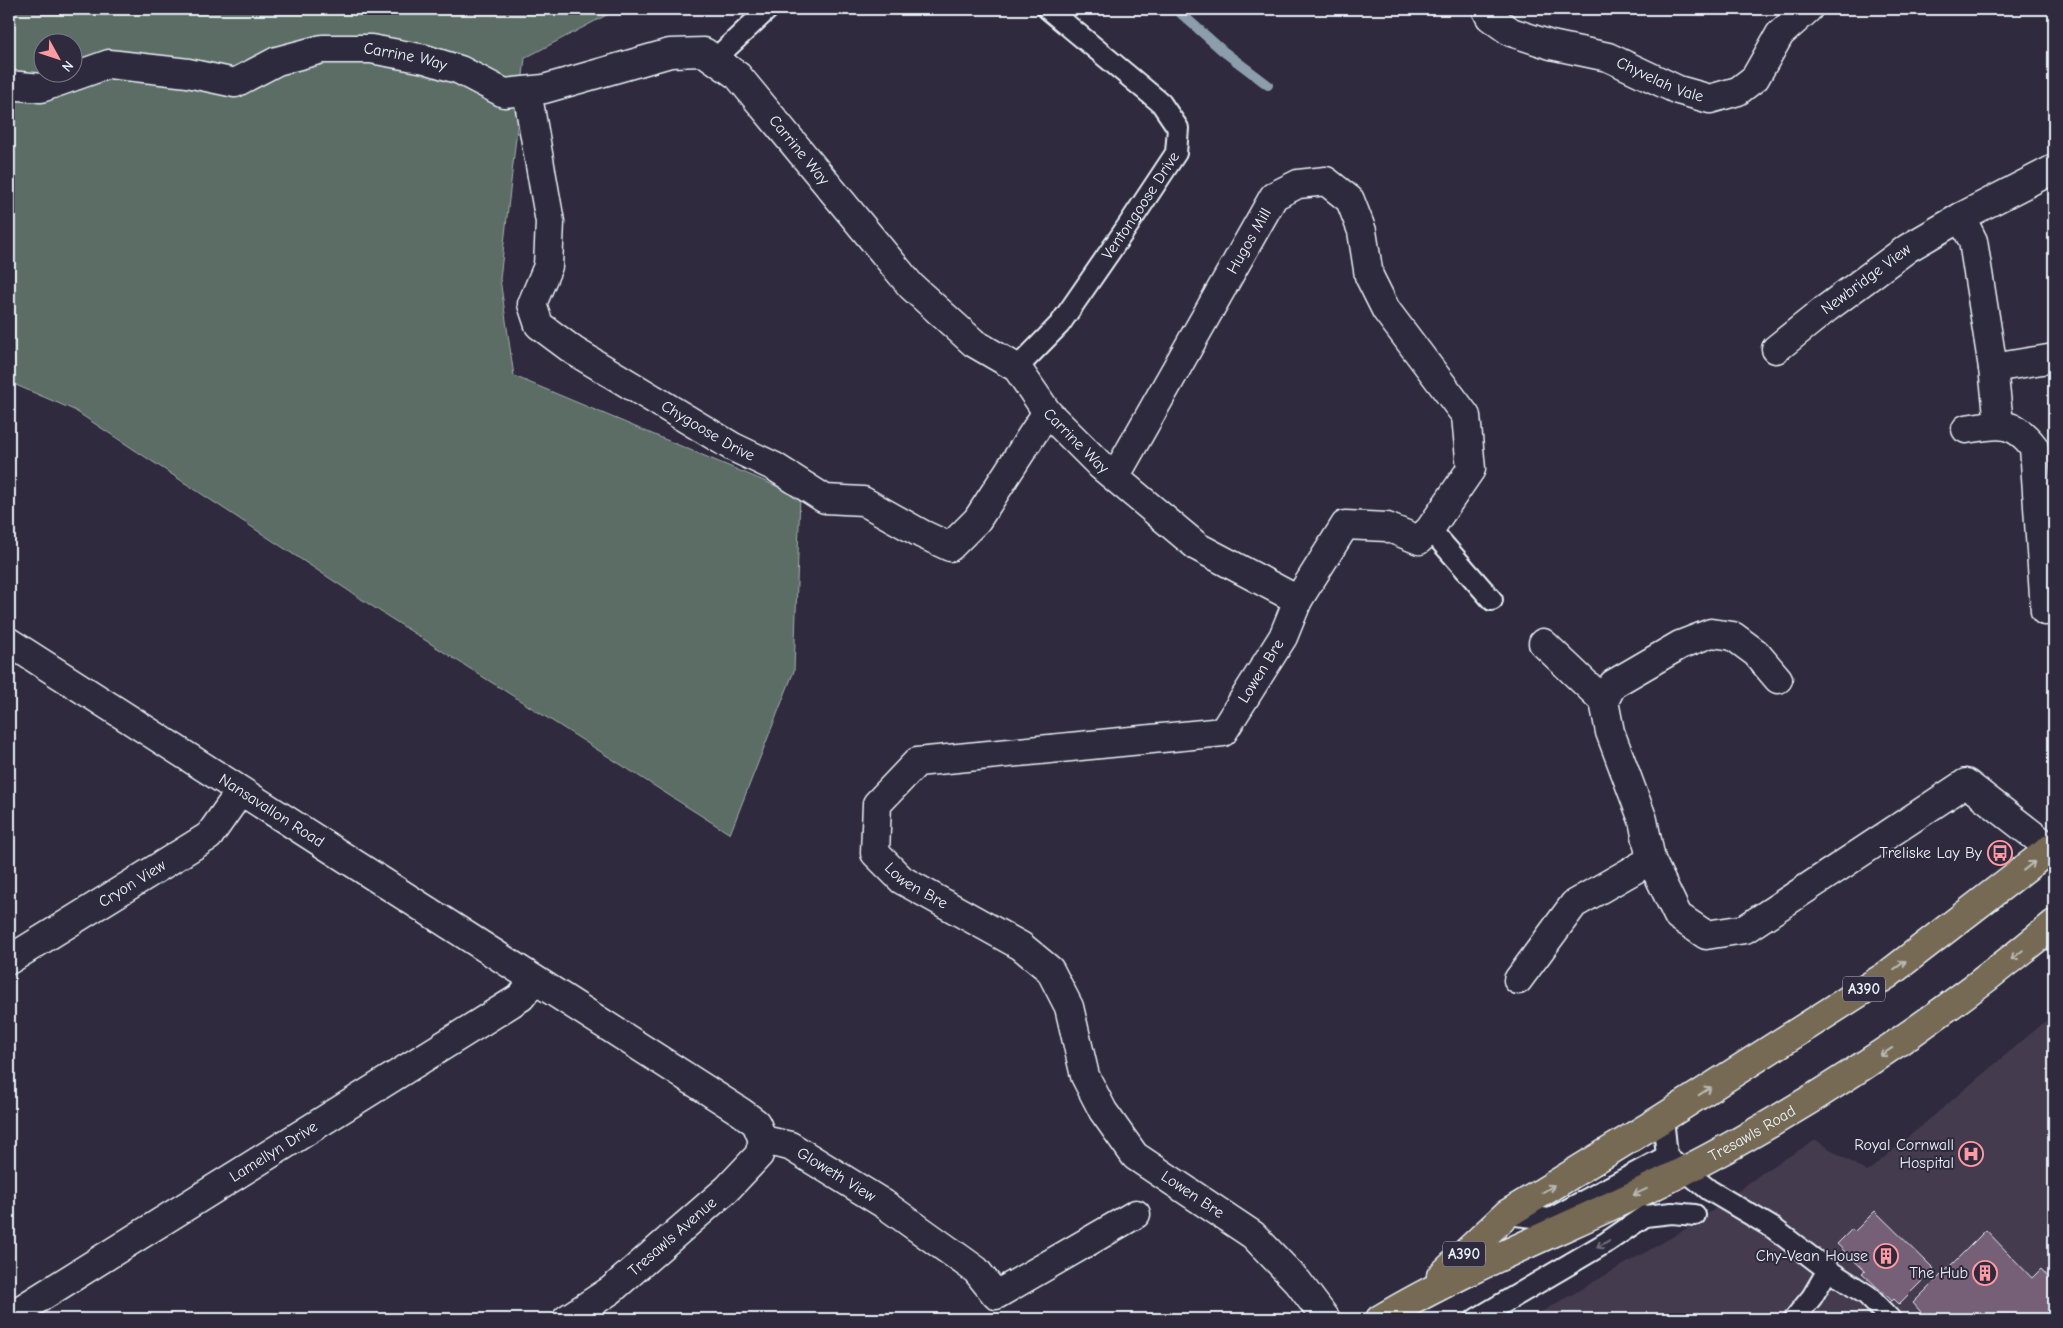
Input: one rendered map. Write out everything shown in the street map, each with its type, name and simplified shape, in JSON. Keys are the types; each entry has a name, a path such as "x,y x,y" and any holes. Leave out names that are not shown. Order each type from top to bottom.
{"highway":[{"name":"Tresawls Road","path":"1422,1294 1507,1214 1664,1118 1887,975 2052,848"},
{"name":"Tresawls Road","path":"1380,1319 1422,1294 1675,1164 1805,1104 1900,1042 2014,958 2054,924"}],"street":[{"name":"Chyvelah Vale","path":"1486,9 1490,17 1510,32 1551,46 1608,57 1678,90 1710,99 1738,91 1755,78 1780,34 1808,9"},
{"name":"Carrine Way","path":"9,85 41,88 110,64 188,73 235,83 277,61 322,49 370,48 426,59 460,70 504,93 544,89 670,53 704,52 738,76 911,286 974,343 1017,368 1047,412 1101,466 1198,547 1298,600"},
{"name":"Chygoose Drive","path":"528,91 550,222 548,266 532,304 539,326 574,351 733,447 775,467 825,499 863,501 922,534 950,547 977,520 1047,412"},
{"name":"Newbridge View","path":"1776,349 1827,308 1908,248 1962,217 2054,169"},
{"name":"Hugos Mill","path":"1115,477 1274,196 1298,184 1326,181 1350,200 1362,231 1369,276 1386,310 1466,416 1471,469 1430,529"},
{"path":"1962,217 1973,241 1993,368 1999,424"},
{"path":"1993,368 2054,358"},
{"path":"1966,429 1999,424 2016,428 2034,448 2045,611"},
{"path":"1298,600 1345,525 1387,527 1419,540 1430,529"},
{"name":"Lowen Bre","path":"1298,600 1283,637 1223,732 917,762 877,804 875,853 902,880 1021,946 1050,970 1069,1007 1086,1076 1103,1111 1135,1156 1253,1235 1298,1282 1326,1319"},
{"path":"1604,701 1612,684 1680,645 1711,633 1733,636 1756,652 1778,678"},
{"name":"Nansavallon Road","path":"9,642 534,980"},
{"path":"1543,643 1604,701 1610,732 1643,820 1651,860 1678,916 1706,935 1745,929 1966,783 2052,848"},
{"name":"Cryon View","path":"9,960 209,836 240,792"},
{"path":"1518,980 1574,904 1651,860"},
{"path":"534,980 741,1112 756,1123 763,1140"},
{"name":"Lamellyn Drive","path":"9,1318 521,997 534,980"},
{"name":"Gloweth View","path":"763,1140 790,1146 884,1204 976,1270 996,1295 1136,1214"},
{"name":"Tresawls Avenue","path":"567,1319 611,1290 727,1189 759,1155 763,1140"}],"lane":[{"path":"714,60 768,9"},
{"name":"Ventongoose Drive","path":"1017,368 1060,324 1176,153 1178,128 1160,103 1048,9"},
{"path":"1430,529 1492,600"},
{"path":"1664,1118 1675,1164 1709,1190 1773,1228 1828,1270 1867,1296 1890,1319"},
{"name":"Tresawls Road","path":"1507,1214 1550,1219 1675,1164"},
{"path":"1476,1319 1607,1242 1645,1216 1672,1213 1695,1215"},
{"path":"1794,1319 1812,1297 1828,1270"}],"shaded area":[{"name":"Royal Cornwall Hospital","path":"2054,1014 2054,1319 1529,1319 1693,1225 1766,1170 1816,1140 1867,1172"}],"green space":[{"path":"9,9 618,9 525,58 500,279 514,376 800,496 794,671 730,834 384,614 74,410 9,382"}],"building":[{"name":"Chy-Vean House","path":"1875,1211 1934,1269 1899,1304 1894,1299 1892,1301 1862,1273 1865,1271 1837,1244 1852,1229 1854,1232"},
{"name":"The Hub","path":"1986,1230 2032,1278 2041,1269 2054,1283 2054,1319 1927,1319 1913,1303"}],"waterway":[{"path":"1176,9 1223,51 1268,85"}],"place":[{"name":"Treliske Lay By","path":"2000,853"},
{"name":"Royal Cornwall Hospital","path":"1971,1154"},
{"name":"Chy-Vean House","path":"1886,1256"},
{"name":"The Hub","path":"1985,1273"}]}
